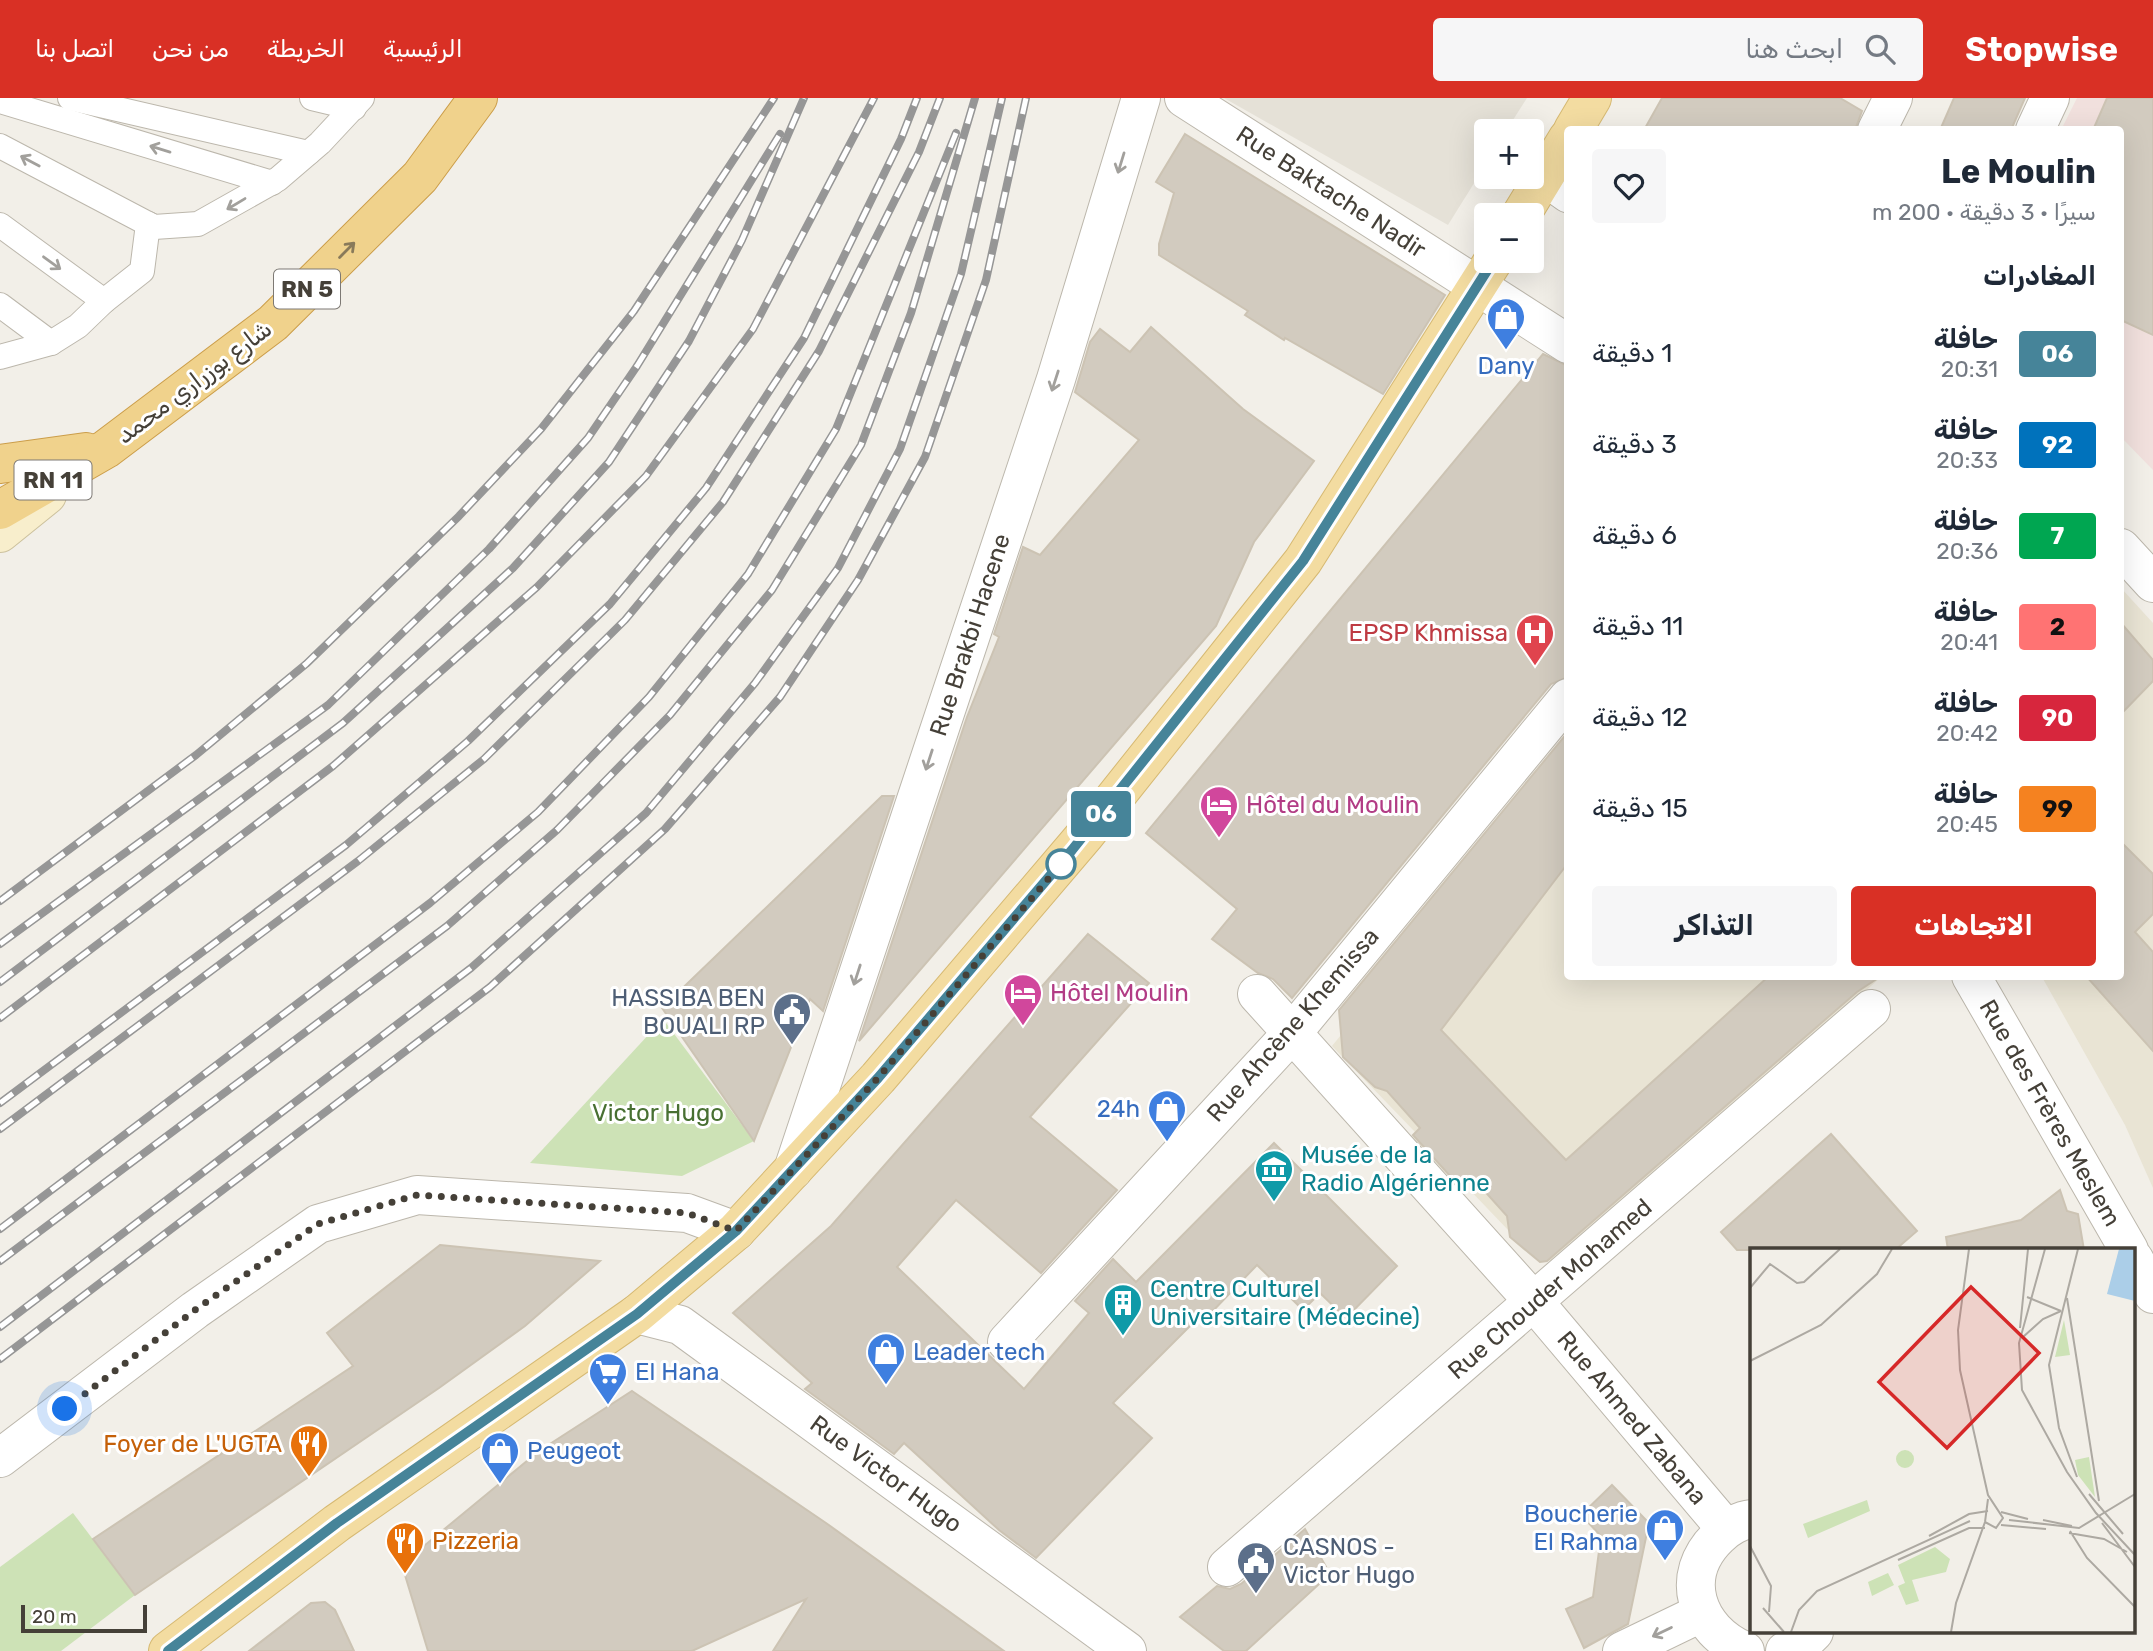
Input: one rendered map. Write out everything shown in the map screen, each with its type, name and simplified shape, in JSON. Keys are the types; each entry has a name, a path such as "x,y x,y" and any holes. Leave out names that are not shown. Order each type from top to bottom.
{"highway":[{"name":"شارع بوزراري محمد","path":"106,449 273,323 421,177 478,98"},
{"name":"RN 5","path":"0,464 106,449"},
{"name":"RN 11","path":"0,510 106,449"}],"main road":[{"path":"1575,126 1592,98"},
{"path":"1536,203 1556,187 1564,154"},
{"path":"168,1651 337,1523 637,1314 736,1231 878,1078 1085,835 1303,561 1485,273"},
{"path":"0,533 106,449"}],"street":[{"name":"Rue Brakbi Hacene","path":"793,1170 1056,379 1141,98"},
{"name":"Rue Baktache Nadir","path":"1184,98 1474,267"},
{"path":"2037,126 2050,98"},
{"name":"Rue Baktache Nadir","path":"1485,273 1564,341"},
{"path":"2124,551 2153,583"},
{"name":"Rue Ahcène Khemissa","path":"1007,1342 1293,1032 1564,703"},
{"name":"Rue des Frères Meslem","path":"1973,980 2124,1248"},
{"name":"Rue Ahmed Zabana","path":"1256,994 1739,1524"},
{"name":"Rue Chouder Mohamed","path":"1227,1567 1535,1303 1871,1009"},
{"path":"0,1458 195,1310 318,1224 417,1195 687,1213 736,1231"},
{"name":"Rue Victor Hugo","path":"637,1314 680,1325 1127,1651"},
{"path":"1739,1524 1709,1546 1698,1567 1696,1590 1701,1613 1712,1630 1728,1644 1745,1651"},
{"path":"1622,1651 1701,1613"},
{"path":"1787,1651 1811,1634"}],"lane":[{"path":"71,98 308,153"},
{"path":"312,98 358,103"},
{"path":"0,101 272,183"},
{"path":"0,146 148,225 172,228 198,224 272,183 308,153 358,103"},
{"path":"0,225 104,301"},
{"path":"0,357 51,343 78,326 142,271 148,225"},
{"path":"0,305 51,343"}],"shaded area":[{"path":"1224,98 1527,98 1514,119 1474,119 1474,183 1448,225"},
{"path":"2077,98 2153,98 2153,470 2124,440 2124,126 2063,126"},
{"path":"2124,591 2153,623 2153,1188 2125,1125 2044,980 2124,980"},
{"path":"1564,761 1564,980 1878,980 1568,1258 1540,1262 1510,1237 1509,1231 1465,1185 1460,1189 1411,1136 1415,1132 1332,1046"}],"green space":[{"name":"Victor Hugo","path":"663,1019 754,1141 682,1176 530,1163"},
{"path":"73,1513 135,1595 61,1651 0,1651 0,1567"}],"building":[{"path":"1662,98 1840,98 1862,111 1856,126 1646,126"},
{"path":"1954,98 2025,98 2013,126 1942,126"},
{"path":"2107,98 2153,98 2153,335 2124,321 2124,126 2095,126"},
{"path":"1185,134 1445,295 1383,394 1285,338 1284,340 1245,315 1248,311 1159,255 1159,244 1174,193 1156,182"},
{"path":"1151,327 1243,409 1314,461 1254,542 1216,626 859,1041 967,717 999,637 994,634 1023,547 1040,555 1139,440 1075,392 1090,342 1100,329 1130,352"},
{"path":"1543,354 1564,364 1564,679 1551,684 1292,998 1273,979 1258,973 1212,939 1237,909 1146,833"},
{"path":"2124,626 2153,660 2153,681 2124,711"},
{"path":"1564,737 1564,868 1441,1030 1566,1160 1765,980 1875,980 1857,992 1547,1261 1540,1262 1510,1237 1507,1216 1472,1177 1461,1188 1413,1135 1420,1128 1387,1091 1375,1087 1343,1057 1339,1010"},
{"path":"882,796 894,796 823,1011 810,999 754,1141 662,1008"},
{"path":"2124,845 2153,874 2153,914 2135,932 2153,952 2153,1051 2090,980 2124,980"},
{"path":"1088,934 1149,983 1030,1117 1117,1190 1041,1273 956,1200 897,1267 1024,1389 1089,1313 1075,1301 1113,1259 1136,1282 1274,1143 1397,1266 1346,1318 1320,1293 1303,1310 1257,1265 1208,1316 1204,1312 1113,1403 1152,1438 1036,1558 999,1530 904,1443 894,1454 805,1389 812,1383 733,1313 831,1226"},
{"path":"1831,1134 1917,1231 1897,1248 1750,1250 1737,1250 1721,1232"},
{"path":"2060,1190 2067,1211 2078,1214 2084,1248 1948,1248 1946,1237 2021,1220"},
{"path":"440,1245 600,1261 525,1326 439,1388 135,1595 93,1539 353,1366 327,1333"},
{"path":"632,1391 826,1523 1004,1651 773,1651 806,1599 692,1651 428,1651 405,1575 413,1555 539,1451"},
{"path":"1612,1485 1649,1523 1628,1624 1584,1648 1566,1609 1593,1597 1601,1536 1581,1515"},
{"name":"CASNOS - Victor Hugo","path":"1305,1529 1330,1574 1246,1651 1224,1651 1180,1617 1217,1586 1230,1589 1241,1584"},
{"path":"325,1602 335,1610 354,1651 249,1651 311,1603"}],"railway":[{"path":"0,901 196,755 306,664 459,516 541,429 634,311 774,98"},
{"path":"0,982 343,723 513,568 609,462 689,341 742,240 804,98"},
{"path":"0,1018 333,766 537,587 646,476 753,329 874,98"},
{"path":"0,1103 346,845 468,741 610,604 706,488 804,338 901,139 917,98"},
{"path":"0,1129 358,861 484,759 625,620 723,502 819,351 919,152 940,98"},
{"path":"0,1261 447,926 557,830 670,715 772,590 861,445 911,313 975,98"},
{"path":"0,1327 471,968 646,813 755,683 838,568 900,449 961,274 1002,98"},
{"path":"0,1359 490,987 665,829 780,697 858,580 925,457 986,280 1026,98"},
{"path":"0,1229 430,903 538,812 649,697 748,574 836,429 956,133"},
{"path":"0,944 328,705 489,549 588,438 637,366 780,134"}],"bus line":[{"name":"06","path":"168,1651 337,1523 637,1314 736,1231 878,1078 1072,850 1303,561 1485,273"}],"place":[{"name":"Dany","path":"1506,351"},
{"name":"EPSP Khmissa","path":"1535,667"},
{"name":"Hôtel du Moulin","path":"1219,839"},
{"name":"Hôtel Moulin","path":"1023,1027"},
{"name":"HASSIBA BEN BOUALI RP","path":"792,1046"},
{"name":"24h","path":"1167,1143"},
{"name":"Musée de la Radio Algérienne","path":"1274,1203"},
{"name":"Centre Culturel Universitaire (Médecine)","path":"1123,1337"},
{"name":"Leader tech","path":"886,1386"},
{"name":"El Hana","path":"608,1406"},
{"name":"Foyer de L'UGTA","path":"309,1478"},
{"name":"Peugeot","path":"500,1485"},
{"name":"Boucherie El Rahma","path":"1665,1562"},
{"name":"Pizzeria","path":"405,1575"},
{"name":"CASNOS - Victor Hugo","path":"1256,1595"}],"route":[{"path":"65,1409 195,1310 318,1224 417,1195 687,1213 736,1231 878,1078 1061,864"}]}
